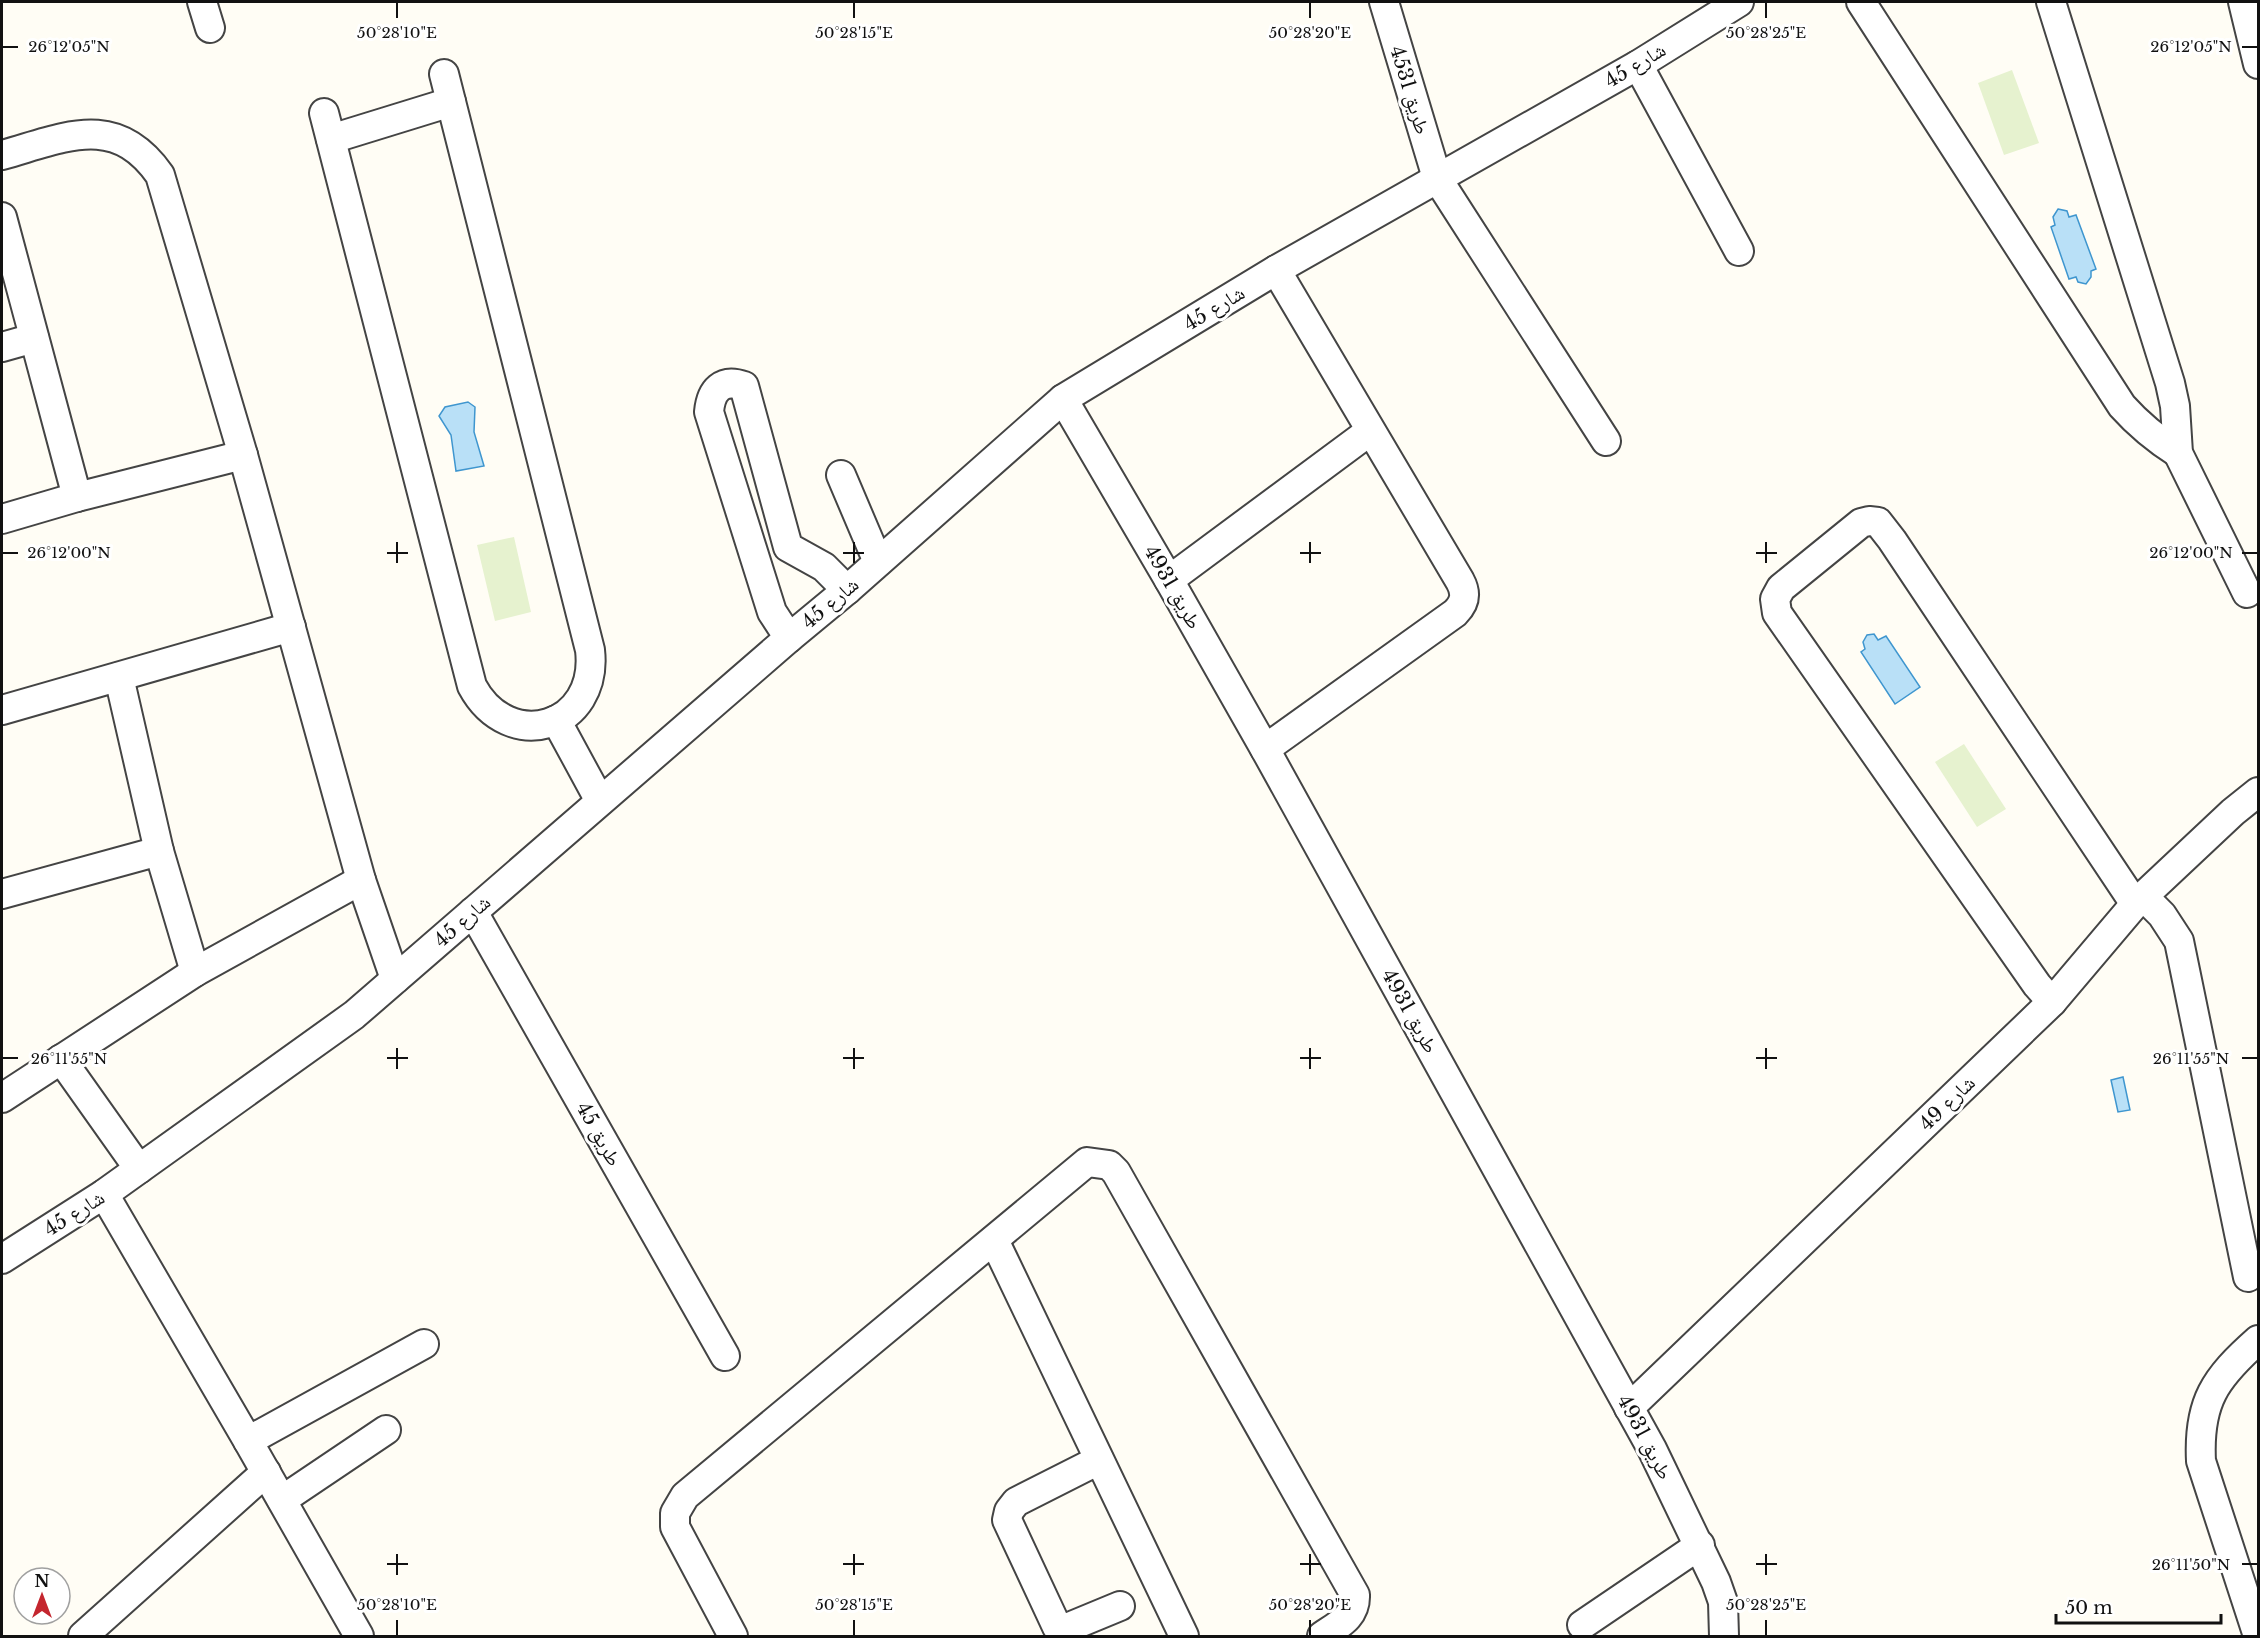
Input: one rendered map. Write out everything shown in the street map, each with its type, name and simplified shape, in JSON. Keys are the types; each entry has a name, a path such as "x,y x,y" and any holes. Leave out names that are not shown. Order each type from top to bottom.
{"street":[{"name":"طريق 4531","path":"1384,2 1437,178 1606,441"},
{"name":"شارع 45","path":"2,1259 104,1194 332,1032 847,590 1063,399 1276,270 1638,65 1739,2"},
{"path":"1861,2 2122,406 2157,440 2178,453"},
{"path":"2051,2 2170,383 2178,453 2247,593"},
{"path":"2243,2 2254,30 2259,64"},
{"path":"1638,65 1739,251"},
{"path":"444,74 590,650 592,667 589,683 581,698 570,711 556,720 540,725 523,725 506,721 480,700 472,686 327,126 451,102"},
{"path":"2,155 75,135 95,134 114,138 133,146 148,159 160,175 243,455 360,880 395,979"},
{"path":"2,217 77,497"},
{"path":"1265,749 1455,613 1465,598 1461,581 1276,270"},
{"path":"2,347 34,338"},
{"path":"789,638 772,612 757,570 709,412 710,400 715,391 724,384 734,382 744,386 788,547 824,567 847,590"},
{"name":"طريق 4931","path":"1063,399 1265,749 1629,1408 1700,1545 1716,1581 1723,1602 1724,1636"},
{"path":"1169,580 1370,431"},
{"path":"2,519 77,497 243,455"},
{"path":"841,476 878,562"},
{"path":"2052,1002 1777,614 1775,598 1781,588 1861,523 1878,522 1892,540 2139,900 2162,915 2179,941 2248,1277"},
{"path":"757,570 788,547"},
{"path":"2,710 291,627"},
{"path":"119,677 159,851 195,972"},
{"path":"556,720 600,801"},
{"name":"شارع 49","path":"1629,1408 2052,1002 2139,900 2233,812 2259,792"},
{"path":"2,894 159,851"},
{"path":"2,1098 195,972 360,880"},
{"name":"طريق 45","path":"473,912 724,1356"},
{"path":"61,1059 139,1169"},
{"path":"733,1636 675,1527 675,1513 686,1496 1087,1162 1109,1165 1116,1172 1355,1595 1356,1604 1347,1619 1322,1636"},
{"path":"104,1194 359,1636"},
{"path":"994,1240 1184,1636"},
{"path":"2258,1636 2201,1461 2199,1434 2205,1408 2216,1383 2234,1362 2259,1341"},
{"path":"248,1441 424,1344"},
{"path":"282,1500 386,1430"},
{"path":"1099,1460 1016,1502 1009,1511 1007,1520 1057,1627 1062,1630 1094,1627 1120,1606"},
{"path":"83,1636 266,1472"},
{"path":"1582,1625 1700,1545"}],"green space":[{"path":"2012,70 2039,143 2004,155 1978,83"},
{"path":"514,537 531,612 495,621 477,545"},
{"path":"1964,744 2006,809 1977,827 1935,762"}],"water":[{"path":"2058,209 2067,211 2069,217 2076,215 2096,269 2091,271 2091,277 2086,284 2078,282 2076,277 2069,279 2051,227 2055,225 2053,217"},
{"path":"468,402 475,407 474,432 484,466 456,471 451,435 439,416 445,407"},
{"path":"1874,634 1878,640 1886,636 1920,687 1895,704 1861,652 1865,649 1863,642 1867,635"},
{"path":"2123,1077 2130,1110 2118,1112 2111,1080"}]}
